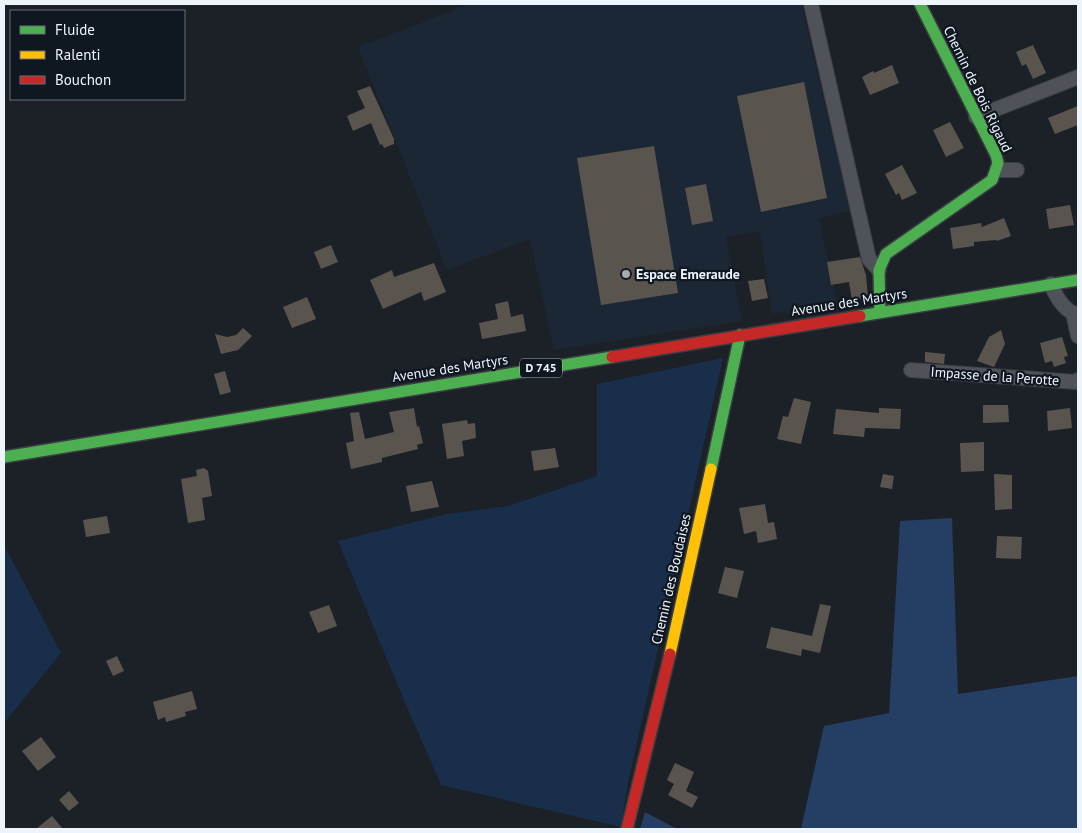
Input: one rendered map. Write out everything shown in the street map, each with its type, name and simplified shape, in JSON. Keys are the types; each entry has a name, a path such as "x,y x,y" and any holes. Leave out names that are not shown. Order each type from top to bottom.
{"main road":[{"name":"Chemin de Bois Rigaud","path":"879,270 886,254 984,187 992,180 997,170 996,155 920,4"},
{"path":"879,270 880,312"},
{"name":"Avenue des Martyrs","path":"4,457 1078,280"},
{"name":"Chemin des Boudaises","path":"627,829 680,612 740,335"}],"street":[{"path":"811,4 869,259 879,270"},
{"path":"976,117 1078,77"},
{"path":"997,170 1017,170"},
{"path":"1051,284 1056,297 1075,314 1078,336"},
{"name":"Impasse de la Perotte","path":"911,370 1076,382 1078,380"}],"shaded area":[{"path":"470,4 801,4 850,211 819,218 837,303 772,314 760,231 726,237 742,321 554,350 530,239 447,270 358,47"},
{"path":"723,358 628,783 621,827 441,785 338,541 447,514 508,506 597,476 597,384"},
{"path":"952,518 958,694 1078,676 1078,829 801,829 824,726 889,713 900,521"},
{"path":"4,545 61,653 4,723"},
{"path":"645,812 677,829 640,829"}],"building":[{"path":"1033,45 1046,73 1033,79 1026,64 1022,66 1016,52"},
{"path":"892,65 899,83 870,95 862,77"},
{"path":"804,82 827,198 761,212 737,96"},
{"path":"370,86 394,139 394,144 384,148 382,144 380,145 371,123 353,131 347,116 365,108 357,91"},
{"path":"1078,106 1078,125 1055,134 1048,118"},
{"path":"950,122 964,148 946,157 933,130"},
{"path":"654,146 678,293 601,305 577,158"},
{"path":"902,165 917,193 902,200 899,193 896,195 885,174"},
{"path":"706,184 713,221 692,225 685,188"},
{"path":"1070,205 1074,225 1049,229 1046,209"},
{"path":"1004,218 1011,236 997,241 974,242 974,246 953,249 950,228 981,223 982,227"},
{"path":"331,245 338,262 321,269 314,252"},
{"path":"860,257 866,275 868,297 852,300 849,282 831,285 827,262"},
{"path":"434,263 446,292 424,301 421,292 383,309 370,280 392,270 394,277"},
{"path":"764,279 768,298 752,301 748,281"},
{"path":"307,297 316,319 292,328 283,307"},
{"path":"508,301 511,317 523,314 526,331 482,339 479,323 498,319 495,304"},
{"path":"243,328 252,336 238,350 221,354 215,334 227,337 236,335"},
{"path":"1001,330 1005,344 994,367 977,361 989,337"},
{"path":"1062,337 1068,356 1064,357 1066,363 1054,367 1052,361 1045,363 1040,343"},
{"path":"925,352 945,354 944,364 925,362"},
{"path":"225,371 231,392 220,395 214,374"},
{"path":"794,398 811,402 801,444 777,439 783,416 788,417"},
{"path":"983,405 1008,405 1009,422 983,423"},
{"path":"414,408 417,427 419,426 423,443 417,445 418,449 382,458 382,462 351,469 346,443 354,441 350,413 359,412 365,439 394,432 389,412"},
{"path":"879,408 901,409 900,429 865,428 864,437 833,434 836,409 879,413"},
{"path":"1070,408 1072,428 1048,431 1047,411"},
{"path":"467,420 468,424 475,423 476,438 462,441 464,456 447,459 442,424"},
{"path":"984,442 984,471 961,472 960,443"},
{"path":"555,448 559,467 534,471 531,451"},
{"path":"204,468 208,471 212,496 202,498 205,520 188,523 181,479 197,476 196,470"},
{"path":"883,474 894,476 892,489 880,487"},
{"path":"994,474 1012,475 1012,509 995,510"},
{"path":"432,481 439,507 411,512 406,486"},
{"path":"765,504 768,523 774,522 777,539 758,543 756,531 744,534 739,508"},
{"path":"107,516 110,533 86,537 83,520"},
{"path":"997,536 1022,537 1021,559 996,558"},
{"path":"725,567 744,571 737,598 718,593"},
{"path":"820,604 831,606 820,653 802,649 801,656 766,648 771,627 812,636"},
{"path":"329,605 337,626 318,633 309,612"},
{"path":"117,656 124,671 113,676 106,661"},
{"path":"192,691 197,709 185,712 186,716 166,722 165,717 158,720 153,702"},
{"path":"41,737 56,757 38,771 22,751"},
{"path":"675,763 694,772 686,791 698,797 692,808 668,795 674,784 667,780"},
{"path":"69,791 79,803 69,811 59,800"},
{"path":"52,816 63,829 36,829"}],"traffic: fast":[{"path":"880,312 879,270 886,254 992,180 998,163 996,155 920,4"},
{"path":"860,316 1078,280"},
{"path":"711,469 740,335"},
{"path":"4,457 612,357"}],"traffic: slow":[{"path":"670,654 711,469"}],"traffic: jam":[{"path":"612,357 860,316"},
{"path":"627,829 670,654"}],"place":[{"name":"Espace Emeraude","path":"626,274"}]}
